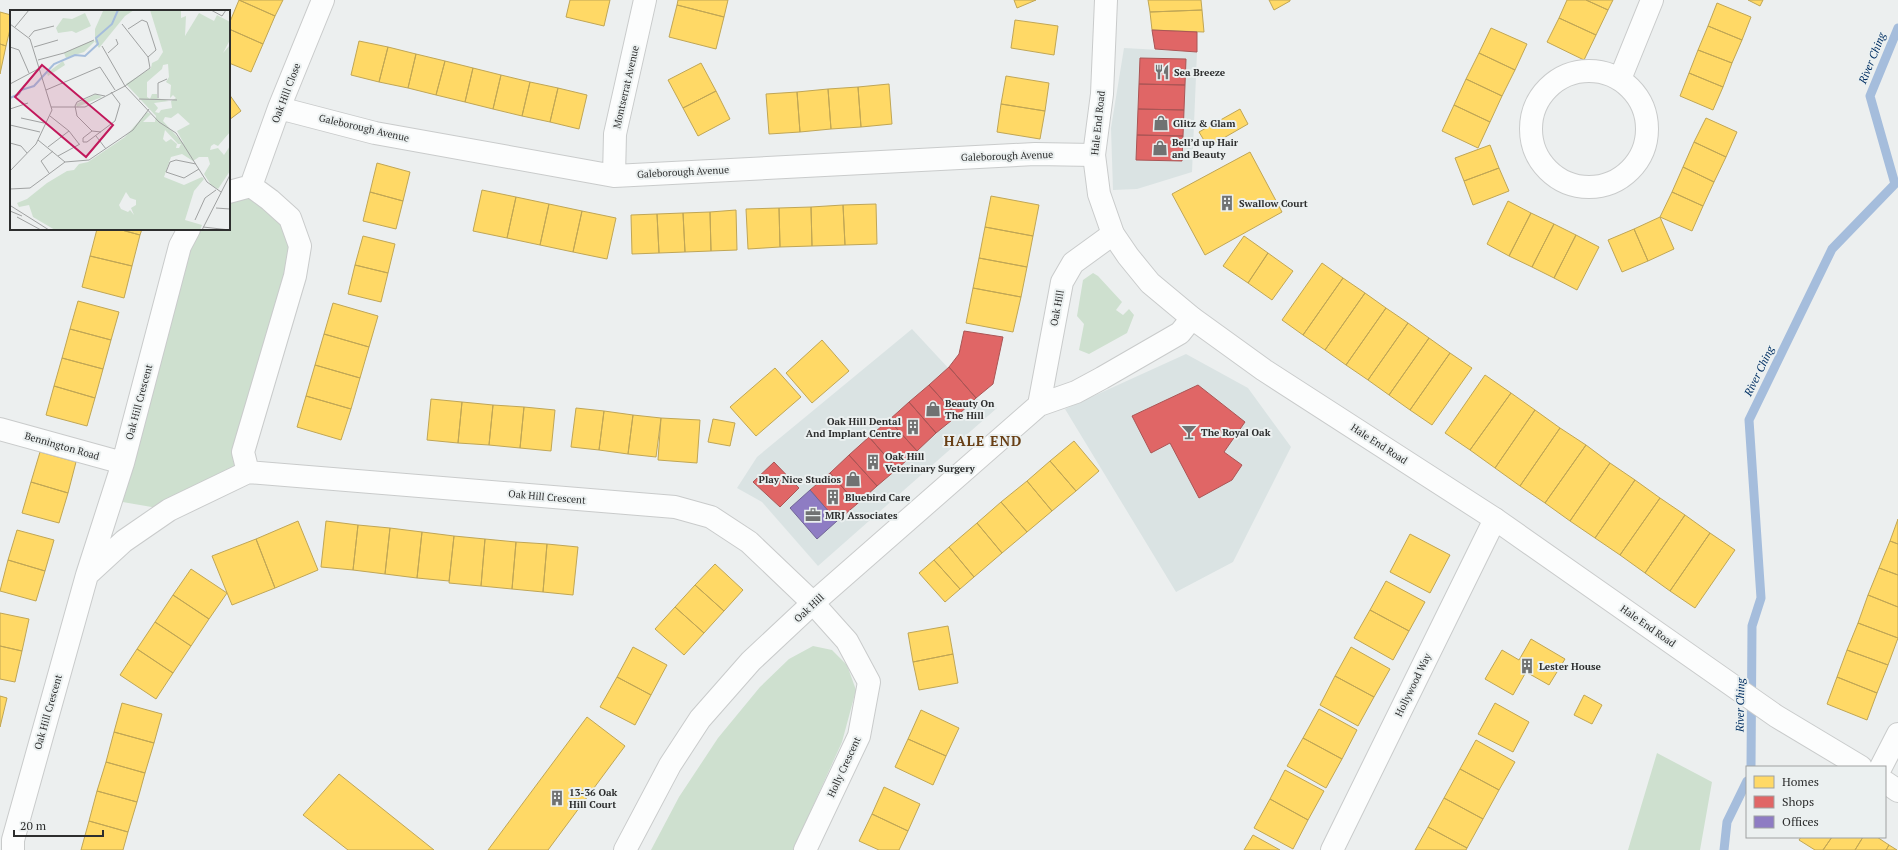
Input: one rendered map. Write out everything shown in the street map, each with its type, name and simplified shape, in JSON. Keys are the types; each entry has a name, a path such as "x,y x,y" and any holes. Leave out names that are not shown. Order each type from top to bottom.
{"street":[{"name":"Oak Hill Close","path":"251,186 279,108 323,0"},
{"name":"Montserrat Avenue","path":"614,176 615,134 645,0"},
{"name":"Hale End Road","path":"1106,0 1102,94 1094,156 1099,194 1113,234 1128,256 1150,283 1192,318 1264,370 1495,519 1776,716 1859,766"},
{"path":"1620,79 1652,0"},
{"path":"1582,70 1602,72 1620,79 1634,92 1644,108 1647,127 1645,146 1636,163 1623,177 1605,185 1586,188 1568,183 1551,174 1538,159 1531,141 1531,122 1536,103 1548,87 1564,76 1582,70"},
{"name":"Galeborough Avenue","path":"279,108 375,133 614,176 1035,154 1094,156"},
{"path":"87,575 124,540 169,510 248,472 243,452 295,276 300,246 290,218 270,200 251,186 230,192"},
{"name":"Oak Hill Crescent","path":"13,850 13,840 87,575 124,463 180,246 188,230"},
{"name":"Oak Hill","path":"1038,405 1062,282 1073,263 1113,234"},
{"name":"Oak Hill","path":"625,850 670,765 700,719 751,662 813,603 1038,405 1076,392 1108,374 1180,333 1192,318"},
{"name":"Bennington Road","path":"0,429 124,463"},
{"name":"Oak Hill Crescent","path":"248,472 675,507 711,517 749,542 813,603"},
{"name":"Hollywood Way","path":"1332,850 1495,519"},
{"name":"Holly Crescent","path":"805,850 859,736 869,682 847,641 813,603"},
{"path":"1882,766 1898,734"},
{"path":"1886,783 1898,790"}],"shaded area":[{"path":"1124,48 1197,52 1192,172 1137,189 1113,190 1111,128"},
{"name":"HALE END","path":"912,329 976,398 997,408 818,566 762,502 737,488 757,457"},
{"path":"1186,354 1248,388 1291,447 1233,562 1176,592 1065,409"}],"green space":[{"path":"251,186 300,246 248,472 169,510 111,500 189,230 230,230 230,192"},
{"path":"1093,273 1098,276 1122,302 1116,310 1123,315 1129,309 1134,315 1127,333 1089,354 1079,350 1084,324 1077,316 1083,280"},
{"path":"813,646 832,650 847,665 856,690 842,742 793,850 651,850 679,797 718,738 760,687 789,659"},
{"path":"1657,753 1712,782 1700,850 1628,850"}],"building: Homes":[{"path":"239,0 283,0 275,16"},
{"path":"239,0 275,16 263,44 230,29 230,22"},
{"path":"570,0 610,0 604,26 566,17"},
{"path":"678,0 728,0 724,17 677,5"},
{"path":"1014,0 1036,0 1017,8"},
{"path":"1148,0 1201,0 1202,10 1150,12"},
{"path":"1269,0 1290,0 1290,1 1274,10"},
{"path":"1567,0 1586,0 1608,10 1596,35 1559,18"},
{"path":"1586,0 1613,0 1608,10"},
{"path":"1748,0 1763,0 1760,6"},
{"path":"1717,3 1751,17 1742,40 1708,26"},
{"path":"677,5 724,17 716,49 669,37"},
{"path":"1202,10 1204,32 1152,30 1150,12"},
{"path":"0,12 10,15 10,29 6,46 0,44"},
{"path":"1559,18 1596,35 1584,60 1547,42"},
{"path":"1015,20 1058,26 1054,55 1011,48"},
{"path":"1708,26 1742,40 1732,63 1698,50"},
{"path":"1491,28 1527,44 1515,70 1479,53"},
{"path":"230,29 263,44 251,72 230,63"},
{"path":"359,41 388,47 379,82 351,75"},
{"path":"0,44 6,46 0,74"},
{"path":"388,47 416,54 408,88 379,82"},
{"path":"1698,50 1732,63 1723,87 1689,73"},
{"path":"1479,53 1515,70 1502,96 1466,79"},
{"path":"416,54 445,61 436,95 408,88"},
{"path":"445,61 473,68 465,102 436,95"},
{"path":"701,63 716,91 683,108 668,80"},
{"path":"473,68 501,75 493,109 465,102"},
{"path":"1689,73 1723,87 1713,110 1680,96"},
{"path":"501,75 530,82 522,116 493,109"},
{"path":"1006,76 1049,83 1045,111 1001,104"},
{"path":"1466,79 1502,96 1490,122 1454,105"},
{"path":"530,82 558,88 550,122 522,116"},
{"path":"889,84 892,124 861,127 858,87"},
{"path":"858,87 861,127 831,129 828,89"},
{"path":"558,88 587,95 579,129 550,122"},
{"path":"828,89 831,129 800,132 797,92"},
{"path":"716,91 730,119 698,136 683,108"},
{"path":"797,92 800,132 769,134 766,94"},
{"path":"230,95 241,111 230,119"},
{"path":"1001,104 1045,111 1040,139 997,132"},
{"path":"1454,105 1490,122 1478,148 1442,131"},
{"path":"1240,109 1248,124 1208,147 1199,132"},
{"path":"1706,118 1737,132 1726,157 1694,142"},
{"path":"1694,142 1726,157 1714,182 1683,167"},
{"path":"1490,145 1499,168 1464,181 1455,158"},
{"name":"Swallow Court","path":"1250,152 1282,212 1205,255 1172,194"},
{"path":"377,163 410,172 403,201 370,192"},
{"path":"1683,167 1714,182 1703,206 1672,192"},
{"path":"1499,168 1509,191 1473,205 1464,181"},
{"path":"482,190 516,197 507,238 473,231"},
{"path":"370,192 403,201 396,229 363,221"},
{"path":"1672,192 1703,206 1692,231 1660,217"},
{"path":"991,196 1039,205 1033,236 985,227"},
{"path":"516,197 549,204 540,245 507,238"},
{"path":"1508,201 1531,213 1509,256 1487,244"},
{"path":"549,204 582,211 573,252 540,245"},
{"path":"876,204 877,244 845,245 843,205"},
{"path":"843,205 845,245 812,246 811,207"},
{"path":"811,207 812,246 780,247 779,208"},
{"path":"779,208 780,247 748,249 746,209"},
{"path":"736,210 737,250 711,251 710,212"},
{"path":"582,211 616,218 607,259 573,252"},
{"path":"710,212 711,251 685,252 683,213"},
{"path":"683,213 685,252 659,253 657,214"},
{"path":"1531,213 1554,224 1532,267 1509,256"},
{"path":"657,214 659,253 632,254 631,215"},
{"path":"1660,217 1674,249 1648,261 1634,229"},
{"path":"1554,224 1576,235 1554,278 1532,267"},
{"path":"985,227 1033,236 1027,267 979,258"},
{"path":"1634,229 1648,261 1622,272 1608,240"},
{"path":"97,230 122,230 140,235 132,266 90,256"},
{"path":"122,230 142,230 140,235"},
{"path":"1576,235 1599,247 1577,290 1554,278"},
{"path":"363,236 395,244 388,273 355,265"},
{"path":"1244,236 1268,253 1248,283 1223,266"},
{"path":"1268,253 1293,271 1272,300 1248,283"},
{"path":"90,256 132,266 124,298 82,287"},
{"path":"979,258 1027,267 1021,297 973,288"},
{"path":"1322,263 1343,278 1303,335 1282,320"},
{"path":"355,265 388,273 381,302 348,294"},
{"path":"1343,278 1365,293 1325,350 1303,335"},
{"path":"973,288 1021,297 1013,332 966,323"},
{"path":"1365,293 1386,308 1346,365 1325,350"},
{"path":"78,301 119,312 111,340 70,329"},
{"path":"333,303 378,316 369,347 324,334"},
{"path":"1386,308 1408,323 1368,380 1346,365"},
{"path":"1408,323 1429,338 1389,395 1368,380"},
{"path":"70,329 111,340 103,369 62,358"},
{"path":"324,334 369,347 360,378 315,365"},
{"path":"1429,338 1450,353 1410,410 1389,395"},
{"path":"822,340 849,371 812,403 786,373"},
{"path":"1450,353 1472,368 1432,425 1410,410"},
{"path":"62,358 103,369 95,398 54,386"},
{"path":"315,365 360,378 351,409 306,396"},
{"path":"775,368 801,397 756,436 730,407"},
{"path":"1485,375 1511,393 1470,450 1445,433"},
{"path":"54,386 95,398 87,426 46,415"},
{"path":"1511,393 1535,410 1495,468 1470,450"},
{"path":"306,396 351,409 341,440 297,427"},
{"path":"431,399 462,402 458,443 427,440"},
{"path":"462,402 493,405 489,445 458,443"},
{"path":"493,405 524,407 520,448 489,445"},
{"path":"524,407 555,410 551,451 520,448"},
{"path":"576,408 604,411 599,450 571,447"},
{"path":"1535,410 1560,428 1520,486 1495,468"},
{"path":"604,411 633,415 628,454 599,450"},
{"path":"633,415 661,418 656,457 628,454"},
{"path":"661,418 700,420 697,463 658,460"},
{"path":"713,419 735,423 730,446 708,442"},
{"path":"1560,428 1586,445 1545,503 1520,486"},
{"path":"1074,441 1099,471 1076,491 1050,461"},
{"path":"1586,445 1610,463 1570,521 1545,503"},
{"path":"40,452 76,462 68,493 31,482"},
{"path":"1050,461 1076,491 1052,511 1027,481"},
{"path":"1610,463 1635,480 1595,538 1570,521"},
{"path":"1635,480 1660,498 1620,555 1595,538"},
{"path":"1027,481 1052,511 1027,532 1001,502"},
{"path":"31,482 68,493 59,523 22,513"},
{"path":"1660,498 1685,515 1645,573 1620,555"},
{"path":"1001,502 1027,532 1002,553 977,523"},
{"path":"1685,515 1710,533 1670,591 1645,573"},
{"path":"1898,519 1898,544 1890,541"},
{"path":"298,521 318,570 275,588 256,539"},
{"path":"326,521 358,525 353,570 321,567"},
{"path":"977,523 1002,553 974,577 949,547"},
{"path":"358,525 390,528 385,574 353,570"},
{"path":"390,528 422,532 417,578 385,574"},
{"path":"17,530 54,540 45,571 8,560"},
{"path":"422,532 454,536 449,581 417,578"},
{"path":"1710,533 1735,550 1695,608 1670,591"},
{"path":"1410,534 1450,555 1430,593 1390,572"},
{"path":"454,536 485,539 481,586 449,583"},
{"path":"256,539 275,588 232,605 212,556"},
{"path":"485,539 516,542 512,589 481,586"},
{"path":"1890,541 1898,544 1898,575 1879,568"},
{"path":"516,542 547,544 543,592 512,589"},
{"path":"547,544 578,547 573,595 543,592"},
{"path":"949,547 974,577 960,589 934,560"},
{"path":"8,560 45,571 36,601 0,591"},
{"path":"934,560 960,589 945,602 919,573"},
{"path":"715,564 743,590 724,611 695,585"},
{"path":"1879,568 1898,575 1898,607 1868,595"},
{"path":"191,569 227,593 209,619 173,595"},
{"path":"1386,581 1425,602 1409,631 1370,610"},
{"path":"695,585 724,611 704,633 675,607"},
{"path":"173,595 209,619 191,646 155,622"},
{"path":"1868,595 1898,607 1898,638 1858,623"},
{"path":"675,607 704,633 684,655 655,629"},
{"path":"1370,610 1409,631 1393,660 1354,638"},
{"path":"0,613 29,619 22,651 0,646"},
{"path":"155,622 191,646 173,673 137,649"},
{"path":"1858,623 1898,638 1888,665 1847,650"},
{"path":"948,626 953,654 913,662 908,633"},
{"name":"Lester House","path":"1531,639 1565,659 1549,685 1526,672 1513,695 1485,679 1502,650 1519,660"},
{"path":"0,646 22,651 15,682 0,679"},
{"path":"633,647 667,665 651,695 617,677"},
{"path":"1351,647 1390,669 1374,697 1335,676"},
{"path":"137,649 173,673 156,699 120,675"},
{"path":"1847,650 1888,665 1877,693 1837,677"},
{"path":"953,654 958,683 919,690 913,662"},
{"path":"1335,676 1374,697 1358,726 1320,705"},
{"path":"617,677 651,695 635,725 600,707"},
{"path":"1837,677 1877,693 1867,720 1827,704"},
{"path":"1584,695 1602,705 1592,724 1574,715"},
{"path":"0,696 7,698 0,727"},
{"path":"122,703 162,714 154,743 114,732"},
{"path":"1495,703 1529,722 1513,752 1478,734"},
{"path":"1319,709 1357,730 1342,759 1303,738"},
{"path":"921,710 959,728 946,756 908,739"},
{"name":"13-36 Oak Hill Court","path":"587,717 625,746 548,850 488,850"},
{"path":"114,732 154,743 145,773 106,762"},
{"path":"1303,738 1342,759 1326,788 1287,766"},
{"path":"908,739 946,756 933,785 895,767"},
{"path":"1476,740 1515,762 1499,790 1460,769"},
{"path":"106,762 145,773 137,802 97,791"},
{"path":"1460,769 1499,790 1483,819 1444,798"},
{"path":"1285,770 1324,791 1308,820 1270,799"},
{"path":"339,774 434,850 348,850 303,815"},
{"path":"884,787 920,804 908,831 872,814"},
{"path":"97,791 137,802 128,832 89,821"},
{"path":"1444,798 1483,819 1467,848 1428,827"},
{"path":"1270,799 1308,820 1293,849 1254,828"},
{"path":"872,814 908,831 899,850 879,850 859,841"},
{"path":"89,821 128,832 123,850 81,850"},
{"path":"1428,827 1467,848 1466,850 1415,850"},
{"path":"1253,835 1280,850 1244,850"},
{"path":"1800,838 1831,838 1823,850 1815,850 1799,840"},
{"path":"1831,838 1862,838 1855,850 1823,850"},
{"path":"1862,838 1878,838 1889,845 1886,850 1855,850"},
{"path":"1889,845 1897,850 1886,850"}],"building: Shops":[{"path":"1152,30 1197,32 1197,52 1155,49"},
{"name":"Sea Breeze","path":"1140,58 1186,59 1185,85 1139,84"},
{"path":"1139,84 1185,85 1184,110 1138,109"},
{"name":"Glitz & Glam","path":"1138,109 1184,110 1183,136 1137,135"},
{"name":"Bell’d up Hair and Beauty","path":"1137,135 1183,136 1182,161 1136,160"},
{"path":"964,331 1003,337 993,384 976,398 949,367 959,354"},
{"path":"949,367 976,398 957,416 929,385"},
{"name":"Beauty On The Hill","path":"929,385 957,416 936,433 909,402"},
{"name":"The Royal Oak","path":"1198,385 1245,422 1224,452 1242,465 1232,480 1199,498 1170,443 1151,453 1132,416"},
{"name":"Oak Hill Dental And Implant Centre","path":"909,402 936,433 917,451 889,420"},
{"name":"Oak Hill Veterinary Surgery","path":"889,420 917,451 897,469 869,437"},
{"name":"Oak Hill Veterinary Surgery","path":"869,437 897,469 877,486 849,455"},
{"name":"Play Nice Studios","path":"849,455 877,486 857,504 830,473"},
{"path":"774,462 799,488 780,507 753,482"},
{"name":"Bluebird Care","path":"830,473 857,504 837,521 810,490"}],"building: Offices":[{"name":"MRJ Associates","path":"810,490 837,521 817,539 790,508"}],"waterway":[{"name":"River Ching","path":"1751,766 1752,626 1761,598 1749,420 1832,249 1895,184 1870,96 1898,28"},
{"name":"River Ching","path":"1724,850 1727,822 1746,783"}],"place":[{"name":"Sea Breeze","path":"1162,72"},
{"name":"Glitz & Glam","path":"1161,123"},
{"name":"Bell’d up Hair and Beauty","path":"1160,148"},
{"name":"Swallow Court","path":"1227,203"},
{"name":"Beauty On The Hill","path":"933,409"},
{"name":"Oak Hill Dental And Implant Centre","path":"913,427"},
{"name":"The Royal Oak","path":"1189,432"},
{"name":"Oak Hill Veterinary Surgery","path":"873,462"},
{"name":"Play Nice Studios","path":"853,479"},
{"name":"Bluebird Care","path":"833,497"},
{"name":"MRJ Associates","path":"813,515"},
{"name":"Lester House","path":"1527,666"},
{"name":"13-36 Oak Hill Court","path":"557,798"}],"district":[{"name":"HALE END","path":"983,440"}]}
